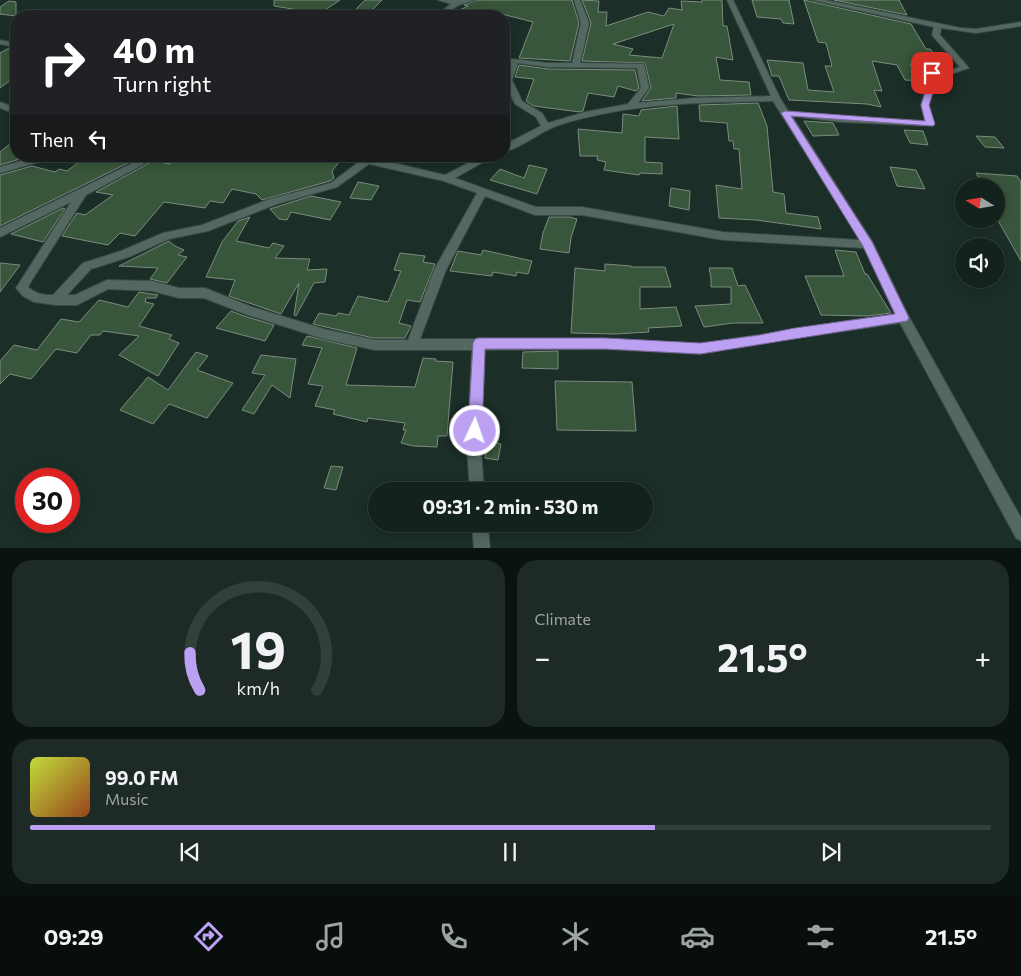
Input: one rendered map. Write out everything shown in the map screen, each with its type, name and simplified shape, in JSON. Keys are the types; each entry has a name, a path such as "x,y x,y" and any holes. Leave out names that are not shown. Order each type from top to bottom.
{"street":[{"path":"441,0 453,2 472,0"},
{"path":"575,66 585,23 578,0"},
{"path":"730,0 776,98 868,244 903,318 1021,533"},
{"path":"815,0 938,26 976,31 1021,24"},
{"path":"785,113 930,124 925,105 931,86 932,73 948,73 965,68 936,35 938,26"},
{"path":"510,60 575,66 641,66 645,88 632,105"},
{"path":"510,74 515,60"},
{"path":"510,84 518,102 539,115 546,126"},
{"path":"510,146 546,126 632,105 702,100 776,98"},
{"path":"0,170 29,162"},
{"path":"0,232 143,162"},
{"path":"56,300 87,266 125,254 167,236 204,228 274,201 334,185 365,162"},
{"path":"377,162 446,178 535,211 582,211 723,236 868,244"},
{"path":"446,178 478,162"},
{"path":"412,344 440,270 482,192"},
{"path":"81,194 22,288 38,299 77,300 107,284 152,286 179,293 205,293 248,311 324,334 375,345 479,343 605,344 700,349 903,318"},
{"path":"77,300 87,266"},
{"path":"476,482 474,449 479,343"},
{"path":"481,532 482,548"}],"building":[{"path":"274,0 340,0 325,10 299,10 274,6"},
{"path":"365,0 382,0 372,10 355,10"},
{"path":"477,0 572,0 579,23 570,61 519,58 533,22 510,16 510,10 460,10 468,6 464,5"},
{"path":"582,0 599,1 598,12 607,12 606,26 648,12 664,16 669,8 682,10 681,1 702,2 702,0 722,0 723,26 727,26 733,60 716,57 720,80 749,82 751,95 698,96 676,93 676,98 642,101 651,88 645,63 582,61 591,23","holes":["674,24 662,58 629,55 633,49 613,44"]},
{"path":"752,0 789,0 794,24 783,23 781,19 757,17"},
{"path":"804,0 911,24 926,49 930,49 946,66 910,64 920,81 905,80 897,65 872,61 882,91 874,90 881,107 867,104 789,100 779,76 772,76 767,60 803,63 808,90 834,92 825,66 832,66 826,43 818,42"},
{"path":"834,0 899,0 907,15"},
{"path":"9,1 16,2 16,10 10,10 10,15 0,14 0,7"},
{"path":"10,48 10,80 0,88 0,53"},
{"path":"519,65 548,69 635,70 639,88 636,91 618,86 614,97 588,93 583,111 580,112 534,106 526,101 534,79 515,77"},
{"path":"758,103 767,126 773,192 784,194 786,213 818,217 821,229 756,220 719,218 716,185 742,189 739,149 734,149 733,141 729,141 727,123 700,121 699,105"},
{"path":"677,106 679,139 645,137 645,162 662,163 662,174 640,173 639,175 604,170 606,162 597,160 598,156 580,156 578,129 622,133 623,114 639,116 641,110"},
{"path":"804,121 833,123 839,135 813,136"},
{"path":"904,130 923,131 928,145 910,143"},
{"path":"976,136 995,137 1004,148 985,147"},
{"path":"10,144 10,162 0,165 0,152"},
{"path":"79,162 130,162 0,226 0,175 32,166 55,172 59,169 67,171"},
{"path":"151,162 170,164 172,162 339,162 332,171 334,178 330,181 262,200 256,194 232,189 223,203 210,201 205,208 164,202 135,236 120,233 108,245 62,236 77,213 85,215 113,195 96,192"},
{"path":"529,165 547,169 537,194 490,180 500,169 524,178"},
{"path":"890,167 916,170 925,189 897,186"},
{"path":"976,173 1017,176 1021,182 1021,261 1002,228 1005,228 1005,178 979,178"},
{"path":"358,182 379,186 371,200 350,198"},
{"path":"671,188 690,191 689,210 669,206"},
{"path":"311,196 341,202 330,220 291,212 287,220 279,219 270,209"},
{"path":"63,208 65,209 43,242 11,234"},
{"path":"250,217 236,241 269,248 273,243 284,246 275,258 310,259 307,270 327,269 325,282 314,283 296,316 294,315 299,283 281,314 229,296 235,280 206,277 222,242 238,221"},
{"path":"549,217 577,219 569,253 540,249"},
{"path":"169,241 184,250 178,255 187,257 167,283 150,279 158,268 119,266"},
{"path":"483,250 532,261 528,274 517,272 516,276 493,272 492,276 450,271 458,251 481,255"},
{"path":"835,250 856,252 865,274 867,274 891,313 867,316 821,315 805,276 844,276"},
{"path":"400,253 425,256 423,262 435,264 420,302 407,300 399,323 411,326 405,338 373,338 313,324 319,313 336,316 338,313 349,315 358,296 388,302 401,271 394,270"},
{"path":"0,263 20,265 0,292"},
{"path":"605,264 631,267 665,267 671,287 640,287 640,309 676,307 682,326 648,328 649,332 616,334 571,333 575,268 605,271"},
{"path":"709,268 732,268 738,286 745,285 763,323 733,323 704,327 695,306 731,304 731,287 711,287"},
{"path":"139,292 158,295 156,298 146,298 145,302 154,304 139,326 172,335 169,339 179,343 158,376 119,355 139,336 103,331 100,335 91,335 77,353 56,349 31,379 10,374 0,384 0,361 14,345 37,350 61,319 79,322 99,300 128,307"},
{"path":"231,311 274,325 265,341 216,328"},
{"path":"307,336 357,348 346,385 415,387 423,358 453,362 447,436 438,436 437,447 413,446 401,443 406,430 403,430 405,423 368,418 367,422 333,414 335,410 315,406 323,386 308,384 322,348 302,345"},
{"path":"558,351 558,369 522,368 523,352"},
{"path":"196,352 208,356 197,370 233,383 207,418 169,404 153,424 120,410 148,377 168,390"},
{"path":"261,355 296,359 290,398 272,385 254,414 242,410 265,375 252,373"},
{"path":"555,381 632,382 636,431 557,430"},
{"path":"488,441 501,444 498,460 485,458"},
{"path":"331,466 343,467 336,490 324,488"}],"route":[{"path":"475,431 479,343 605,344 700,349 903,318 868,244 785,113 840,119 930,124 925,105 931,86 932,73"}]}
